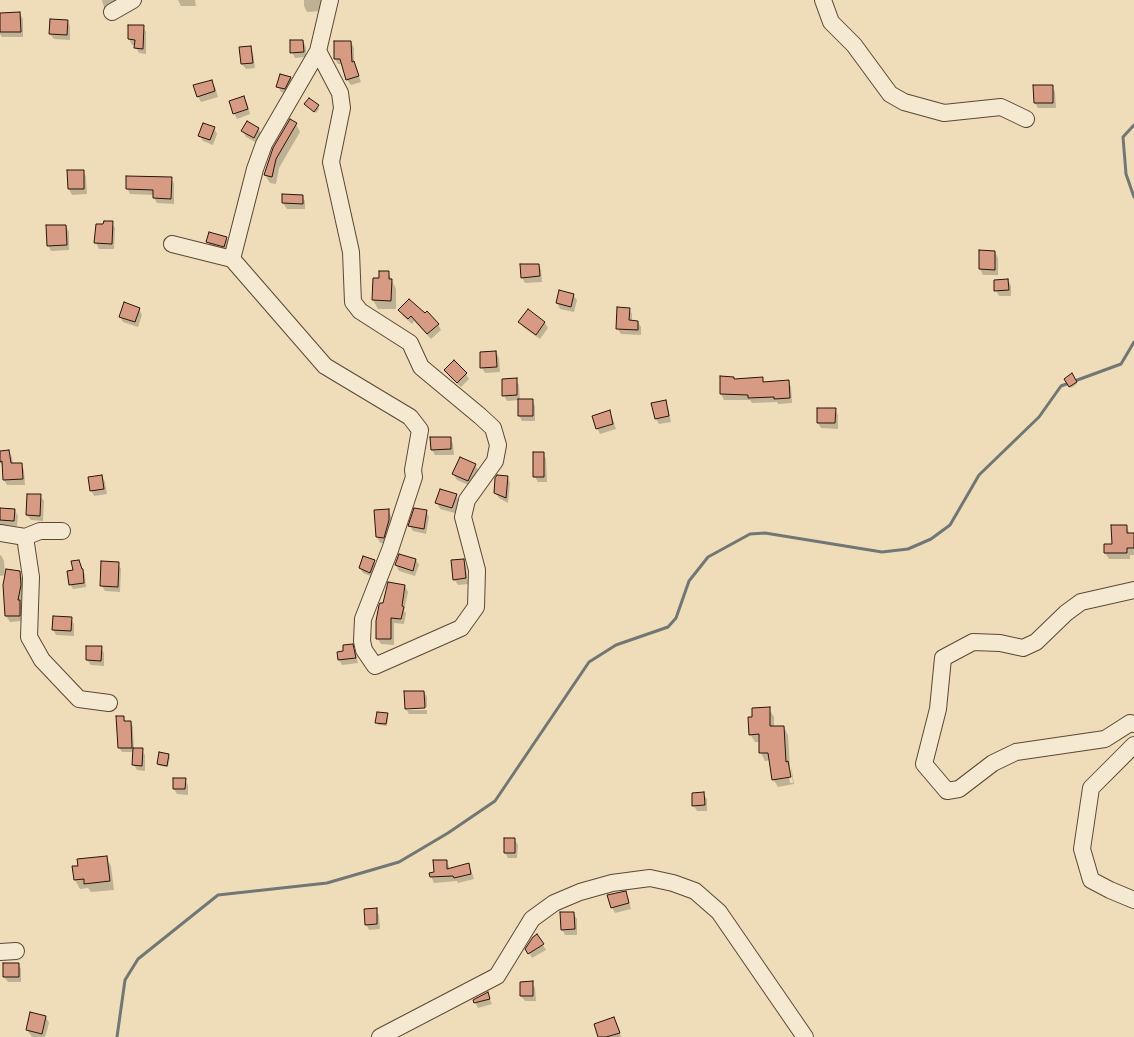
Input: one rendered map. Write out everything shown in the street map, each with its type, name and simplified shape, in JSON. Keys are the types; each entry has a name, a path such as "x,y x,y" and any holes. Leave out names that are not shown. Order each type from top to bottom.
{"street":[{"path":"112,12 133,0"},
{"path":"232,259 255,169 264,144 318,51 330,0"},
{"path":"823,0 831,22 854,45 890,94 904,102 944,113 1001,108 1026,119"},
{"path":"172,244 232,259 325,366 410,417 420,430 413,470 414,477 390,550 364,619 362,641 364,650 374,666 461,628 476,607 477,570 463,517 467,500 495,461 498,445 493,428 421,367 410,343 360,311 353,302 351,252 331,162 342,108 340,93 318,51"},
{"path":"0,533 25,537 40,531 62,531"},
{"path":"25,537 31,577 29,638 42,660 78,699 110,703"},
{"path":"1134,590 1081,602 1066,613 1036,642 1023,648 1000,643 973,642 943,658 938,709 924,764 947,792 959,789 993,762 1016,752 1105,739 1130,724 1134,724"},
{"path":"1134,745 1091,788 1082,849 1092,880 1134,900"},
{"path":"380,1037 497,976 532,919 554,902 612,882 650,878 673,882 695,891 719,912 805,1037"}],"building":[{"path":"20,12 21,32 0,32 0,13"},
{"path":"50,19 68,20 67,35 49,34"},
{"path":"128,25 144,25 143,49 134,48 135,40 128,39"},
{"path":"290,40 303,40 304,52 290,53"},
{"path":"334,41 351,41 352,62 354,61 359,76 346,80 340,59 334,59"},
{"path":"251,46 253,63 241,64 239,47"},
{"path":"280,74 291,77 285,89 276,87"},
{"path":"212,80 215,91 197,97 193,85"},
{"path":"1033,85 1053,85 1053,103 1034,103"},
{"path":"244,96 248,109 233,114 229,101"},
{"path":"309,98 319,105 314,112 304,104"},
{"path":"290,119 297,123 276,159 272,177 264,175 273,148"},
{"path":"247,121 259,128 254,138 241,131"},
{"path":"203,123 215,127 210,140 198,136"},
{"path":"67,170 84,170 84,189 68,189"},
{"path":"126,176 172,177 171,199 153,198 153,190 126,189"},
{"path":"282,194 303,195 303,204 282,203"},
{"path":"104,221 113,221 112,244 94,243 96,224 103,224"},
{"path":"46,225 66,225 67,245 47,246"},
{"path":"209,232 227,237 224,247 206,242"},
{"path":"979,250 995,251 995,270 979,269"},
{"path":"520,264 539,264 540,276 521,278"},
{"path":"379,271 389,271 389,279 392,279 391,301 372,300 373,278 379,278"},
{"path":"1008,279 1009,290 994,291 994,280"},
{"path":"559,290 574,294 571,307 556,303"},
{"path":"409,299 425,313 427,311 439,324 427,334 411,316 408,319 398,310"},
{"path":"124,302 140,308 135,322 119,317"},
{"path":"617,307 630,308 629,320 638,321 638,330 616,329"},
{"path":"528,309 545,322 536,335 518,322"},
{"path":"496,351 497,367 480,368 480,352"},
{"path":"454,360 467,373 457,383 444,370"},
{"path":"1072,373 1077,382 1069,387 1064,379"},
{"path":"720,376 734,377 734,379 763,377 763,382 789,380 790,398 748,398 748,395 720,394"},
{"path":"517,378 517,395 502,396 502,379"},
{"path":"518,399 533,399 533,416 518,416"},
{"path":"666,400 669,416 655,419 651,403"},
{"path":"817,408 836,408 835,423 817,423"},
{"path":"610,410 613,424 596,429 592,416"},
{"path":"430,437 451,437 451,449 431,450"},
{"path":"9,450 11,463 22,463 23,479 3,480 0,451"},
{"path":"533,452 544,452 544,477 533,477"},
{"path":"460,457 476,464 468,481 452,474"},
{"path":"102,475 104,489 90,491 88,477"},
{"path":"497,475 508,476 506,498 494,493"},
{"path":"440,489 457,494 452,508 435,503"},
{"path":"27,494 41,494 40,516 26,515"},
{"path":"0,508 15,509 14,521 0,520"},
{"path":"414,508 427,510 424,529 408,526"},
{"path":"389,509 389,520 384,538 376,537 374,510"},
{"path":"1111,525 1127,525 1127,533 1134,533 1134,548 1127,548 1127,553 1104,553 1104,544 1112,544"},
{"path":"399,554 416,559 413,571 395,565"},
{"path":"363,556 375,560 370,573 359,568"},
{"path":"464,559 466,578 453,580 451,560"},
{"path":"79,560 83,569 84,583 69,585 67,571 73,570 71,561"},
{"path":"101,561 119,562 118,587 100,586"},
{"path":"6,569 20,571 21,585 18,600 20,600 20,616 5,616 3,585"},
{"path":"388,582 405,585 402,606 404,607 401,619 391,618 391,639 376,639 376,621 379,605 383,603"},
{"path":"53,616 72,617 71,631 52,630"},
{"path":"353,644 356,658 338,660 337,652 343,651 343,645"},
{"path":"86,646 102,646 101,661 86,660"},
{"path":"404,691 424,691 425,708 405,709"},
{"path":"770,707 770,726 784,726 786,762 788,761 791,777 772,780 768,753 759,753 759,734 749,735 748,717 752,717 752,708"},
{"path":"377,712 388,713 386,724 375,723"},
{"path":"116,716 124,716 124,721 131,721 132,748 118,748"},
{"path":"133,748 143,748 142,766 132,765"},
{"path":"159,752 169,754 167,766 157,764"},
{"path":"173,778 186,778 185,789 173,789"},
{"path":"704,792 705,805 692,806 692,793"},
{"path":"504,838 515,838 515,853 504,853"},
{"path":"107,856 110,881 84,884 84,879 74,880 72,866 78,866 77,859"},
{"path":"433,860 447,860 447,869 469,863 471,874 454,878 453,876 430,877 429,873 434,872"},
{"path":"626,891 629,903 611,908 607,895"},
{"path":"377,908 377,924 365,925 364,909"},
{"path":"560,912 574,912 575,929 561,930"},
{"path":"537,934 544,944 528,954 525,949"},
{"path":"3,963 19,963 19,977 3,977"},
{"path":"533,981 533,996 520,996 520,982"},
{"path":"488,992 490,999 474,1003 473,1000"},
{"path":"30,1012 46,1016 42,1034 26,1030"},
{"path":"614,1017 620,1033 598,1037 594,1024"}],"waterway":[{"path":"1134,125 1123,137 1126,174 1134,197"},
{"path":"117,1037 125,980 138,959 218,895 327,883 399,862 448,833 495,801 589,662 616,645 668,627 676,618 689,581 708,557 750,534 765,533 882,552 908,549 931,539 950,525 979,475 1039,417 1061,386 1121,364 1134,342"}]}
